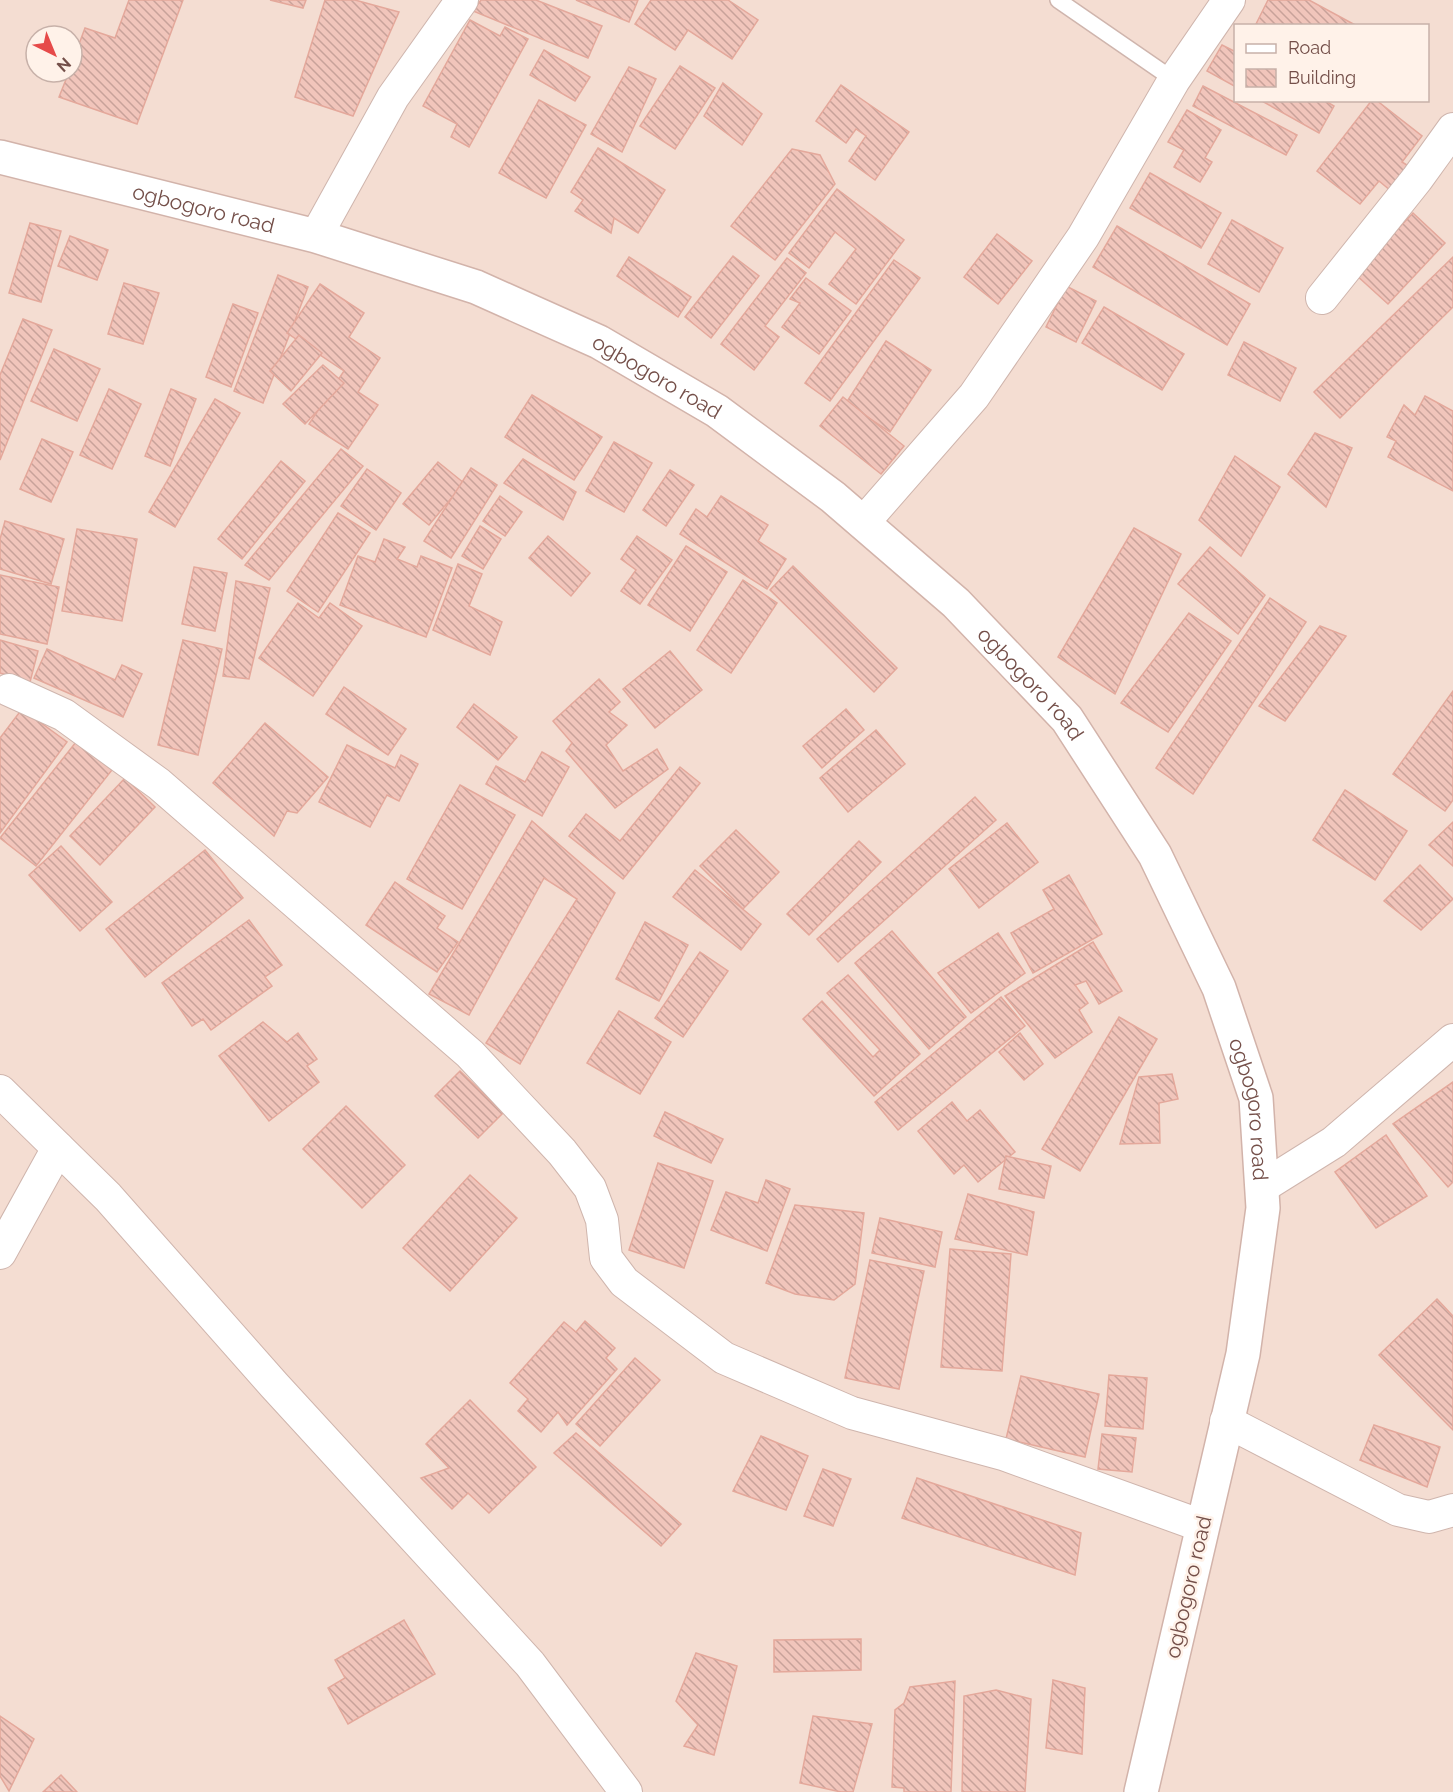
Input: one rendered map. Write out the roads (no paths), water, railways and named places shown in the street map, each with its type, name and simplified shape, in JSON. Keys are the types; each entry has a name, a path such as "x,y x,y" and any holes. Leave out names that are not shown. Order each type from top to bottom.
{"street":[{"path":"316,236 393,98 462,0"},
{"path":"863,524 974,396 1083,237 1174,80 1228,0"},
{"path":"1322,298 1417,179 1453,129"},
{"name":"ogbogoro road","path":"0,157 316,236 476,287 599,342 717,411 833,497 956,603 1067,719 1155,855 1219,988 1256,1098 1263,1208 1243,1354 1141,1792"},
{"path":"9,690 64,715 159,784 470,1054 562,1152 591,1188 602,1220 606,1258 624,1282 724,1358 852,1413 1003,1454 1202,1526"},
{"path":"1262,1187 1334,1142 1453,1040"},
{"path":"0,1091 108,1197 274,1385 530,1664 626,1792"},
{"path":"0,1253 58,1148"},
{"path":"1226,1421 1398,1510 1429,1517 1453,1510"}],"lane":[{"path":"1058,0 1174,80"}]}
